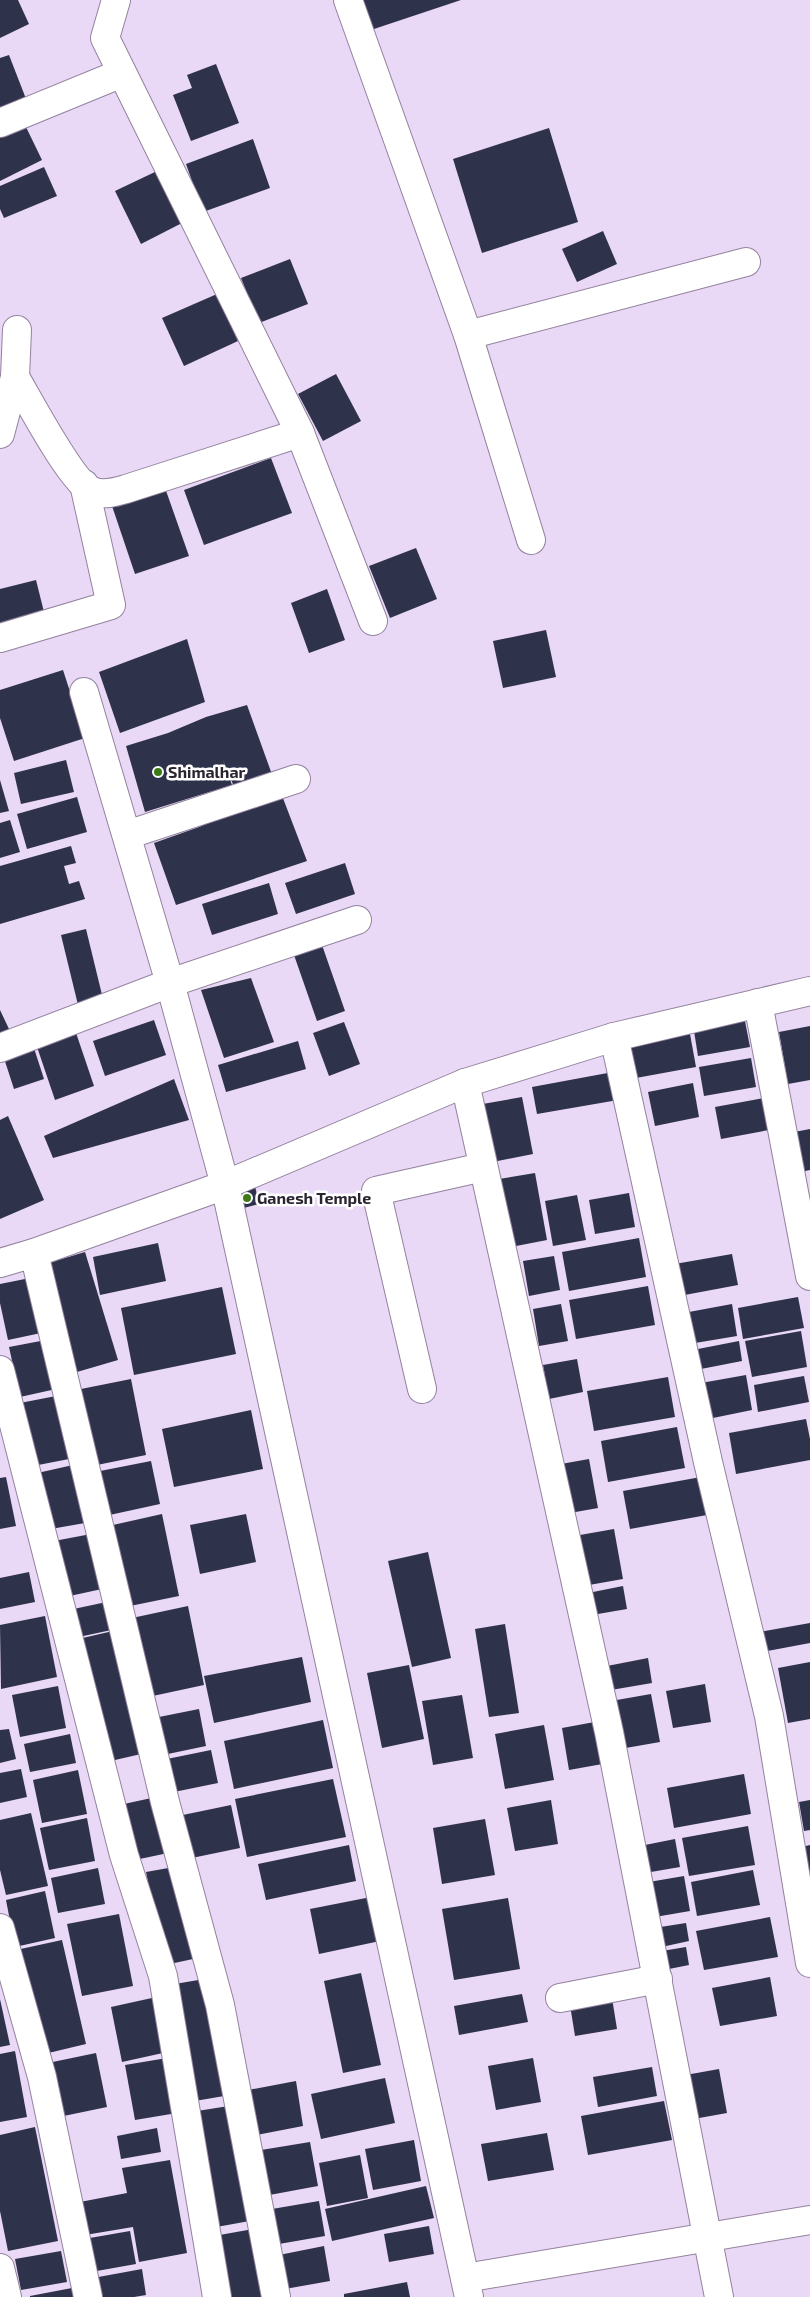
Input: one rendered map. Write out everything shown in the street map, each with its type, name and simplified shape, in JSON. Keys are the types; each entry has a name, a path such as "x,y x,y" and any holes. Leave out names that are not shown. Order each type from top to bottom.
{"street":[{"path":"116,0 105,38 300,433 373,621"},
{"path":"348,0 468,335 531,540"},
{"path":"0,123 122,73"},
{"path":"468,335 746,262"},
{"path":"6,330 14,377 75,476 92,491 109,494 300,433"},
{"path":"0,434 14,377"},
{"path":"0,638 111,605 84,484"},
{"path":"84,692 170,983 225,1185 467,2287 708,2237 810,2220"},
{"path":"127,835 296,779"},
{"path":"0,1048 170,983 357,920"},
{"path":"0,1263 34,1253 225,1185 464,1083 614,1037 810,991"},
{"path":"758,1004 810,1276"},
{"path":"614,1037 708,1462 769,1716 810,1963"},
{"path":"464,1083 609,1732 719,2297"},
{"path":"422,1389 376,1191 483,1166"},
{"path":"34,1253 165,1802 220,2004 276,2297"},
{"path":"0,1370 124,1855 163,1976 217,2297"},
{"path":"0,1928 42,2077 88,2297"},
{"path":"560,1998 658,1979"},
{"path":"0,2268 6,2297"}],"building":[{"path":"0,0 18,0 29,24 0,38"},
{"path":"355,0 461,0 365,32"},
{"path":"9,55 28,104 0,115 0,58"},
{"path":"216,64 239,123 191,141 173,95 192,88 187,75"},
{"path":"25,125 42,160 0,181 0,138"},
{"path":"549,128 578,222 482,253 453,159"},
{"path":"253,139 270,188 203,212 186,164"},
{"path":"44,167 57,196 4,218 0,209 0,186"},
{"path":"157,171 182,223 141,244 115,191"},
{"path":"603,231 617,264 577,282 562,249"},
{"path":"290,259 308,304 259,323 241,278"},
{"path":"217,294 238,341 184,366 162,318"},
{"path":"336,374 361,421 323,441 298,394"},
{"path":"271,458 292,513 204,545 184,490"},
{"path":"164,485 189,556 135,574 111,503"},
{"path":"416,548 437,599 390,618 369,566"},
{"path":"36,580 44,612 0,623 0,589"},
{"path":"327,589 345,640 309,653 291,603"},
{"path":"546,630 556,677 503,688 493,641"},
{"path":"187,639 205,702 120,733 99,672"},
{"path":"63,670 85,738 14,761 0,718 0,690"},
{"path":"247,705 274,780 237,794 223,760 232,785 145,812 126,746 168,733 206,717"},
{"path":"66,760 74,792 21,804 14,773"},
{"path":"0,780 9,811 0,813"},
{"path":"281,793 307,861 176,905 154,843 199,827"},
{"path":"77,797 87,832 27,849 17,814"},
{"path":"10,820 20,852 0,858 0,823"},
{"path":"71,846 76,863 64,866 69,884 79,881 85,899 0,924 0,866"},
{"path":"345,863 355,894 296,914 285,883"},
{"path":"269,883 278,914 212,935 202,904"},
{"path":"86,929 104,1003 79,1009 61,935"},
{"path":"322,945 345,1011 317,1021 294,955"},
{"path":"251,978 274,1042 224,1058 201,990"},
{"path":"0,1010 9,1029 0,1033"},
{"path":"744,1016 750,1047 698,1056 693,1025"},
{"path":"154,1020 166,1055 105,1076 93,1041"},
{"path":"344,1022 360,1064 329,1076 313,1033"},
{"path":"73,1024 94,1086 55,1100 34,1038"},
{"path":"810,1026 810,1080 788,1084 779,1032"},
{"path":"690,1034 696,1067 636,1078 629,1045"},
{"path":"31,1039 44,1079 14,1089 1,1049"},
{"path":"298,1041 306,1069 226,1092 218,1065"},
{"path":"751,1058 756,1087 704,1096 699,1067"},
{"path":"613,1072 618,1100 537,1114 532,1087"},
{"path":"174,1079 189,1120 53,1158 44,1136"},
{"path":"693,1083 699,1117 655,1126 648,1092"},
{"path":"522,1097 533,1154 488,1163 477,1105"},
{"path":"764,1098 769,1130 721,1139 715,1107"},
{"path":"8,1116 44,1200 0,1219 0,1120"},
{"path":"810,1129 810,1170 796,1173 789,1133"},
{"path":"535,1173 547,1240 511,1247 499,1179"},
{"name":"Ganesh Temple","path":"255,1186 259,1204 240,1209 236,1191"},
{"path":"629,1193 635,1227 595,1234 589,1200"},
{"path":"577,1195 586,1240 553,1246 545,1201"},
{"path":"639,1238 646,1277 569,1291 562,1252"},
{"path":"158,1243 166,1281 100,1295 93,1257"},
{"path":"85,1252 118,1360 77,1372 45,1264"},
{"path":"732,1254 738,1285 674,1297 669,1265"},
{"path":"554,1256 560,1290 529,1296 523,1261"},
{"path":"30,1278 41,1333 8,1340 0,1303 0,1284"},
{"path":"648,1286 655,1325 576,1339 569,1300"},
{"path":"222,1287 236,1354 134,1375 121,1308"},
{"path":"798,1297 804,1328 743,1339 738,1308"},
{"path":"561,1304 568,1341 539,1346 533,1309"},
{"path":"732,1304 737,1336 683,1345 678,1314"},
{"path":"801,1331 807,1367 752,1377 745,1341"},
{"path":"46,1340 56,1389 20,1397 9,1347"},
{"path":"739,1341 742,1361 701,1369 698,1349"},
{"path":"577,1359 583,1392 549,1399 543,1365"},
{"path":"746,1375 752,1410 708,1419 701,1383"},
{"path":"804,1376 809,1402 758,1412 754,1385"},
{"path":"668,1377 675,1417 594,1431 587,1391"},
{"path":"131,1379 146,1455 97,1465 81,1389"},
{"path":"56,1396 69,1459 33,1466 20,1403"},
{"path":"251,1410 263,1469 174,1487 162,1429"},
{"path":"806,1419 810,1439 810,1460 736,1474 729,1433"},
{"path":"677,1427 685,1468 608,1482 601,1441"},
{"path":"589,1459 598,1508 570,1513 561,1464"},
{"path":"151,1461 160,1504 105,1516 95,1472"},
{"path":"73,1465 85,1523 45,1530 33,1474"},
{"path":"6,1477 16,1526 0,1529 0,1478"},
{"path":"701,1477 707,1515 630,1529 623,1491"},
{"path":"162,1514 179,1596 130,1606 113,1525"},
{"path":"246,1514 256,1562 200,1574 190,1525"},
{"path":"614,1529 623,1579 589,1585 580,1535"},
{"path":"91,1534 102,1589 65,1597 54,1541"},
{"path":"428,1552 451,1658 412,1667 388,1561"},
{"path":"29,1572 35,1602 0,1609 0,1578"},
{"path":"623,1586 627,1609 592,1615 588,1593"},
{"path":"111,1601 116,1629 74,1638 69,1610"},
{"path":"188,1606 204,1685 148,1697 132,1618"},
{"path":"45,1616 57,1677 1,1689 0,1625"},
{"path":"810,1623 810,1643 757,1653 754,1633"},
{"path":"505,1624 519,1713 489,1717 475,1629"},
{"path":"113,1631 141,1754 102,1763 74,1640"},
{"path":"302,1657 311,1702 214,1723 204,1676"},
{"path":"648,1658 652,1683 611,1690 607,1666"},
{"path":"810,1662 810,1719 788,1723 778,1668"},
{"path":"409,1665 424,1739 382,1748 367,1673"},
{"path":"705,1684 711,1722 673,1728 666,1691"},
{"path":"58,1686 66,1728 20,1737 12,1695"},
{"path":"651,1694 660,1742 620,1749 611,1701"},
{"path":"462,1695 473,1758 433,1765 422,1701"},
{"path":"199,1709 206,1746 163,1755 154,1718"},
{"path":"323,1720 333,1768 234,1789 224,1741"},
{"path":"600,1721 608,1763 569,1770 562,1728"},
{"path":"544,1725 554,1780 505,1789 495,1734"},
{"path":"9,1729 16,1759 0,1763 0,1730"},
{"path":"70,1734 76,1763 30,1772 24,1744"},
{"path":"211,1750 218,1783 169,1793 162,1760"},
{"path":"21,1769 27,1797 0,1803 0,1773"},
{"path":"78,1770 87,1814 42,1823 33,1780"},
{"path":"744,1774 751,1814 674,1828 667,1788"},
{"path":"333,1779 346,1837 247,1857 235,1799"},
{"path":"156,1797 168,1853 135,1860 124,1804"},
{"path":"551,1800 558,1844 515,1851 507,1808"},
{"path":"810,1800 810,1830 804,1831 799,1802"},
{"path":"231,1805 240,1848 187,1859 178,1816"},
{"path":"31,1813 48,1886 6,1895 0,1870 0,1820"},
{"path":"87,1818 95,1861 49,1870 40,1828"},
{"path":"485,1819 495,1875 442,1884 433,1828"},
{"path":"748,1826 755,1865 689,1876 682,1838"},
{"path":"675,1839 680,1867 645,1873 640,1846"},
{"path":"349,1845 356,1881 266,1900 258,1864"},
{"path":"810,1845 810,1888 798,1848"},
{"path":"174,1867 193,1959 165,1965 146,1872"},
{"path":"98,1868 105,1904 58,1913 51,1878"},
{"path":"753,1870 760,1905 697,1916 691,1882"},
{"path":"684,1876 690,1911 655,1917 649,1882"},
{"path":"45,1891 55,1938 15,1947 6,1900"},
{"path":"371,1897 380,1941 319,1954 310,1909"},
{"path":"508,1898 520,1969 454,1980 442,1909"},
{"path":"119,1914 133,1986 82,1996 67,1924"},
{"path":"770,1917 778,1957 704,1970 696,1931"},
{"path":"686,1923 689,1941 657,1948 654,1928"},
{"path":"62,1940 86,2044 40,2055 16,1950"},
{"path":"686,1947 689,1965 659,1971 656,1952"},
{"path":"361,1973 381,2065 343,2073 324,1981"},
{"path":"770,1977 777,2016 720,2026 712,1988"},
{"path":"210,1978 230,2095 189,2102 169,1985"},
{"path":"522,1994 528,2022 459,2035 454,2006"},
{"path":"161,1996 172,2051 122,2062 111,2007"},
{"path":"612,1998 617,2029 575,2036 570,2005"},
{"path":"0,1999 10,2045 0,2047"},
{"path":"15,2051 27,2117 0,2122 0,2054"},
{"path":"96,2053 107,2107 54,2118 43,2064"},
{"path":"167,2058 177,2113 135,2120 125,2065"},
{"path":"533,2058 541,2102 496,2110 488,2066"},
{"path":"652,2067 657,2096 598,2107 593,2077"},
{"path":"719,2069 727,2113 688,2120 680,2076"},
{"path":"385,2078 395,2123 321,2139 311,2094"},
{"path":"296,2081 303,2126 251,2136 243,2091"},
{"path":"664,2101 672,2140 588,2155 581,2116"},
{"path":"235,2105 255,2220 211,2228 191,2112"},
{"path":"35,2127 58,2241 8,2251 0,2211 0,2135"},
{"path":"157,2128 161,2152 121,2159 117,2136"},
{"path":"547,2133 554,2170 488,2181 481,2144"},
{"path":"414,2140 421,2181 373,2190 365,2149"},
{"path":"310,2142 318,2186 264,2196 255,2151"},
{"path":"360,2155 368,2198 327,2206 319,2163"},
{"path":"170,2160 187,2253 139,2262 133,2227 85,2235 80,2202 127,2193 122,2168"},
{"path":"426,2186 434,2218 332,2241 325,2209"},
{"path":"319,2201 325,2236 279,2244 272,2209"},
{"path":"429,2226 434,2254 389,2262 384,2234"},
{"path":"259,2228 271,2297 225,2297 214,2236"},
{"path":"130,2231 136,2264 91,2272 84,2239"},
{"path":"324,2246 330,2281 285,2289 279,2255"},
{"path":"61,2251 67,2282 21,2290 15,2259"},
{"path":"142,2269 146,2295 134,2297 97,2297 93,2278"},
{"path":"407,2282 410,2297 344,2297 344,2294"},
{"path":"72,2288 74,2297 30,2297 30,2296"}],"place":[{"name":"Shimalhar","path":"158,772"},
{"name":"Ganesh Temple","path":"247,1198"}]}
